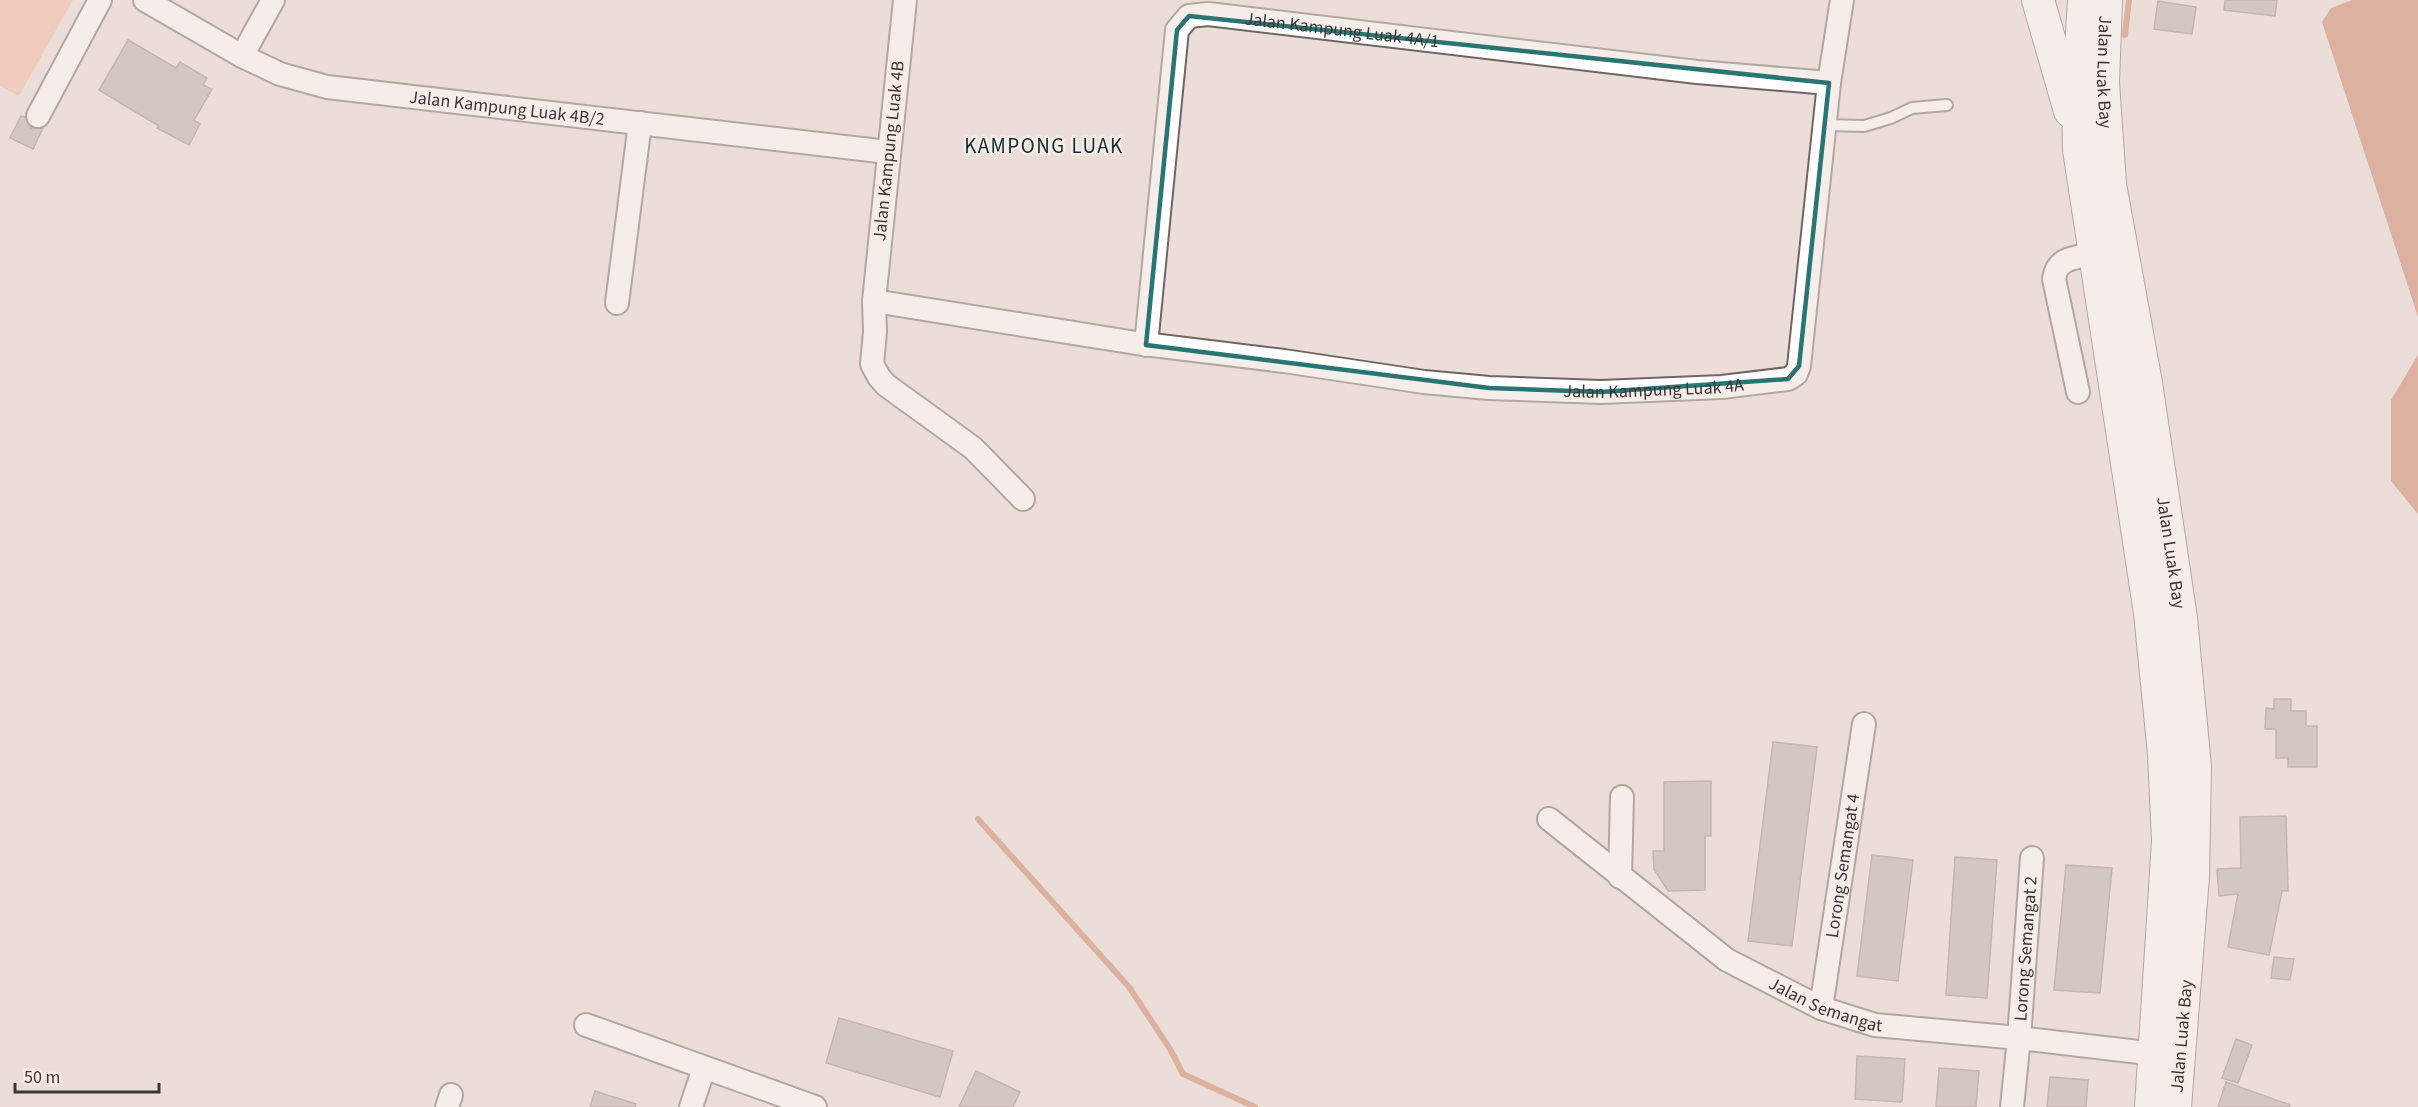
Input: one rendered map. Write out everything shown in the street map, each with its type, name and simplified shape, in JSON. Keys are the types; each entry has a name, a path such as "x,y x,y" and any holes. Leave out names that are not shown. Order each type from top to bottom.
{"street":[{"path":"38,116 100,0"},
{"name":"Jalan Kampung Luak 4B/2","path":"145,0 242,56 280,74 327,87 888,152"},
{"path":"242,56 273,0"},
{"name":"Jalan Kampung Luak 4B","path":"905,0 874,301 872,364 886,385 973,448 1023,498"},
{"name":"Jalan Kampung Luak 4A","path":"874,301 1133,343 1284,361 1424,382 1489,388 1601,392 1722,387 1788,379 1796,374 1799,366 1824,125 1842,0"},
{"path":"2038,0 2079,150"},
{"name":"Jalan Luak Bay","path":"2084,0 2078,98 2079,150 2150,614 2164,754 2168,841 2151,1107"},
{"name":"Jalan Luak Bay","path":"2106,0 2103,82 2110,184 2146,383 2181,618 2195,767 2193,876 2175,1107"},
{"name":"Jalan Kampung Luak 4A/1","path":"1133,343 1177,30 1189,16 1208,14 1697,72 1829,83"},
{"path":"617,303 640,123"},
{"path":"2078,392 2054,279 2056,268 2062,262 2094,254"},
{"name":"Lorong Semangat 4","path":"1821,1008 1864,724"},
{"path":"1620,877 1622,797"},
{"name":"Jalan Semangat","path":"1549,819 1726,960 1821,1008 1875,1025 2019,1038 2156,1054"},
{"name":"Lorong Semangat 2","path":"2012,1107 2032,858"},
{"path":"586,1025 815,1107"},
{"path":"691,1107 704,1068"}],"lane":[{"path":"1824,125 1864,126 1891,118 1912,108 1947,105"}],"highlighted area":[{"path":"1189,16 1829,83 1799,366 1788,379 1601,392 1489,388 1146,345 1177,30"}],"shaded area":[{"path":"0,0 73,0 19,96 0,86"},
{"path":"2352,0 2418,0 2418,317 2322,22 2331,8"},
{"path":"2418,355 2418,514 2391,481 2391,400"}],"building":[{"path":"2225,0 2277,0 2275,16 2224,10"},
{"path":"2158,1 2196,7 2192,34 2154,29"},
{"path":"128,40 176,68 180,62 207,78 203,85 212,89 194,120 200,124 189,145 157,128 159,126 99,90"},
{"path":"21,116 25,117 31,128 43,128 33,149 10,138"},
{"path":"2274,699 2291,699 2291,711 2306,711 2306,726 2317,726 2317,767 2288,767 2288,758 2276,758 2276,729 2265,729 2266,708 2274,709"},
{"path":"1773,742 1817,747 1792,946 1748,941"},
{"path":"1711,781 1711,836 1705,836 1705,890 1668,891 1654,869 1653,851 1664,851 1664,782"},
{"path":"2286,816 2288,891 2282,891 2269,955 2228,947 2238,894 2219,896 2217,869 2241,868 2240,817"},
{"path":"1872,855 1913,860 1898,981 1857,976"},
{"path":"1955,857 1997,860 1987,998 1946,995"},
{"path":"2066,865 2112,868 2100,993 2054,990"},
{"path":"2274,957 2294,959 2290,980 2271,978"},
{"path":"839,1018 953,1051 940,1097 826,1063"},
{"path":"2236,1039 2252,1045 2238,1083 2222,1078"},
{"path":"1857,1056 1905,1059 1902,1102 1855,1099"},
{"path":"1939,1068 1979,1071 1976,1107 1936,1107"},
{"path":"976,1071 1020,1092 1013,1107 959,1107"},
{"path":"2050,1077 2088,1080 2086,1107 2047,1107"},
{"path":"2226,1082 2290,1105 2289,1107 2218,1107"},
{"path":"595,1091 636,1104 635,1107 590,1107"}],"waterway":[{"path":"2125,35 2129,0"},
{"path":"978,819 1129,987 1170,1049 1183,1074 1255,1107"}],"district":[{"name":"KAMPONG LUAK","path":"1044,146"}]}
